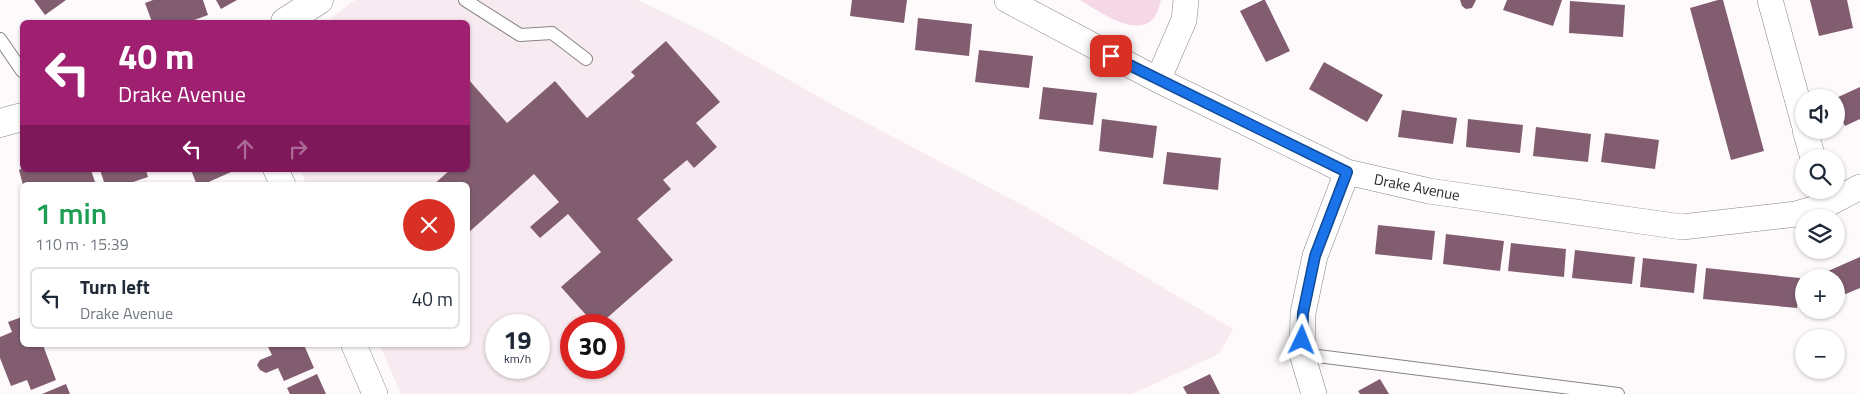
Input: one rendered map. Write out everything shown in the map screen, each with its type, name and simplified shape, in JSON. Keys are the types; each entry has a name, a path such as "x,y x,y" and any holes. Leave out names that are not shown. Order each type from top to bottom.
{"street":[{"path":"288,20 319,0"},
{"name":"Drake Avenue","path":"1007,0 1158,80 1347,172 1429,192 1682,227 1796,214 1821,199"},
{"path":"1158,80 1184,20 1186,0"},
{"path":"1770,0 1795,91"},
{"path":"0,123 20,118"},
{"path":"1314,394 1302,354 1303,313 1315,256 1347,172"},
{"name":"Drake Avenue","path":"1845,191 1860,187"},
{"path":"355,347 376,394"}],"lane":[{"path":"465,0 520,35 552,32 586,59"},
{"path":"0,39 20,68"},
{"path":"1302,354 1618,394"}],"shaded area":[{"path":"355,0 638,0 708,34 842,110 1032,210 1233,329 1219,354 1132,394 401,394 381,347 470,347 470,182 306,182 301,172 470,172 470,20 329,20"},
{"path":"1080,0 1161,0 1156,14 1151,21 1143,25 1134,25 1115,20"}],"building":[{"path":"34,0 66,0 45,15"},
{"path":"153,0 203,0 208,15 194,20 151,20 145,3"},
{"path":"216,0 237,0 221,9"},
{"path":"852,0 907,0 904,23 850,16"},
{"path":"1265,0 1290,51 1266,62 1240,11"},
{"path":"1460,0 1476,0 1472,8 1466,9 1462,6"},
{"path":"1507,0 1562,0 1553,26 1503,10"},
{"path":"1723,0 1764,151 1731,160 1690,8"},
{"path":"1810,0 1847,0 1853,28 1819,36"},
{"path":"1570,1 1625,5 1623,37 1569,33"},
{"path":"918,18 972,24 969,56 915,50"},
{"path":"666,41 720,102 696,123 717,147 694,168 687,160 663,180 671,189 637,219 673,260 612,314 585,314 561,287 601,252 568,214 540,238 530,227 559,202 534,174 470,231 470,182 436,182 448,172 470,172 470,81 507,123 555,81 587,118 635,76 631,72"},
{"path":"979,50 1033,56 1029,88 975,82"},
{"path":"1324,62 1383,95 1367,122 1309,89"},
{"path":"1043,87 1097,93 1093,125 1039,119"},
{"path":"1860,87 1860,119 1845,126 1845,94"},
{"path":"1402,110 1457,118 1453,144 1398,137"},
{"path":"1102,119 1157,126 1153,158 1099,151"},
{"path":"1468,119 1523,125 1520,153 1466,147"},
{"path":"1536,127 1591,134 1588,162 1533,156"},
{"path":"1605,133 1659,140 1655,169 1601,162"},
{"path":"1167,152 1221,158 1218,190 1163,184"},
{"path":"19,170 20,172 92,172 95,182 22,182"},
{"path":"101,172 147,172 148,177 133,182 104,182"},
{"path":"192,172 231,172 209,182 196,182"},
{"path":"1378,225 1435,231 1432,260 1375,254"},
{"path":"1446,234 1504,241 1500,271 1443,264"},
{"path":"1511,243 1566,249 1564,277 1508,271"},
{"path":"1575,250 1635,257 1632,284 1572,278"},
{"path":"1860,257 1860,288 1845,294 1845,269 1833,269"},
{"path":"1643,258 1697,264 1694,293 1640,287"},
{"path":"1706,268 1795,277 1795,308 1703,299"},
{"path":"20,318 20,347 44,347 56,380 31,390 27,380 11,386 0,358 0,337 12,332 8,322"},
{"path":"268,347 305,347 314,368 284,381 278,368 266,373 260,370 257,365 260,360 272,355"},
{"path":"317,374 326,394 290,394 287,388"},
{"path":"1210,374 1220,394 1187,394 1183,387"},
{"path":"1380,379 1389,394 1360,394 1358,391"},
{"path":"66,384 70,394 42,394"}],"route":[{"path":"1111,56 1347,172 1315,256 1303,313 1302,340"}]}
